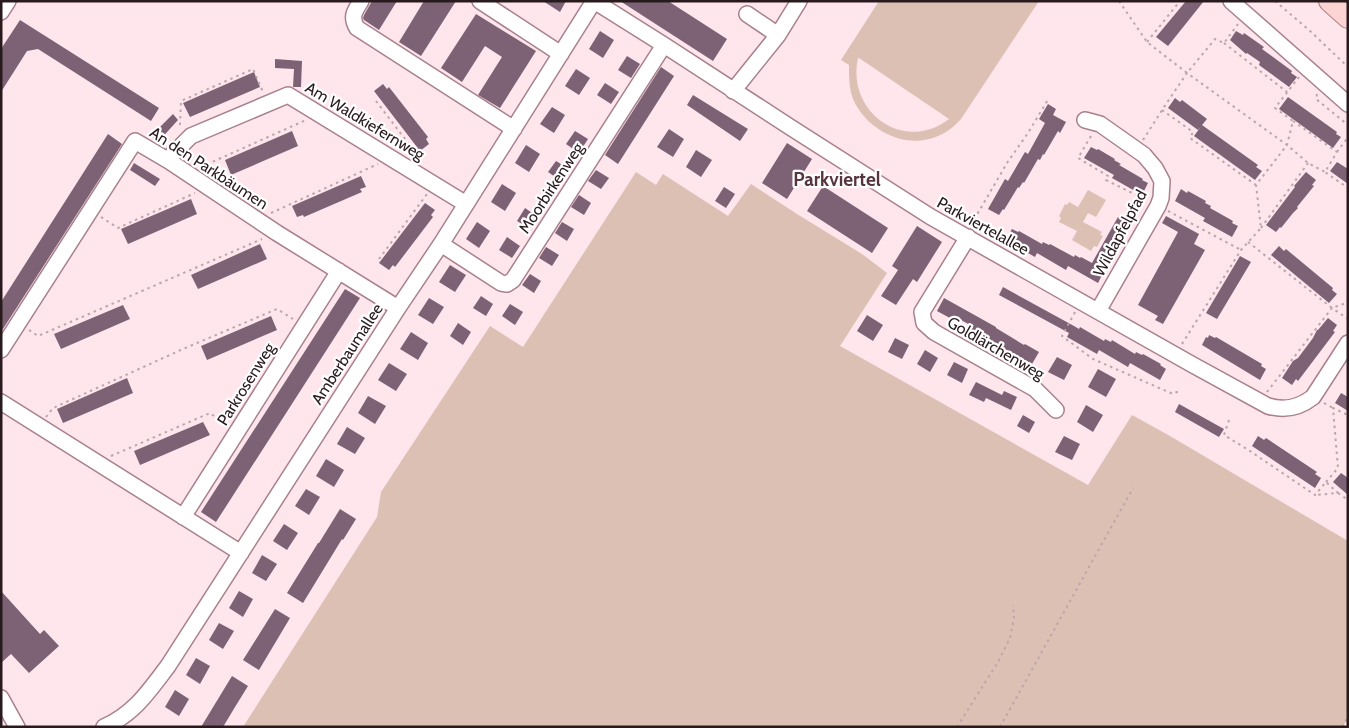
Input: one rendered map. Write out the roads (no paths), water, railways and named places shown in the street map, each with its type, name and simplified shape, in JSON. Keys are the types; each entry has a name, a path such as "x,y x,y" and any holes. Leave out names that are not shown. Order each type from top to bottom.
{"main road":[{"path":"1329,1 1348,18"}],"street":[{"path":"1,12 8,1"},
{"path":"361,1 354,12 353,21 357,28 514,129"},
{"path":"480,1 561,54"},
{"name":"Amberbaumallee","path":"104,727 121,718 139,703 168,666 441,244 594,1"},
{"name":"Parkviertelallee","path":"594,1 931,217 1260,402 1277,409 1296,407 1306,403 1313,397 1348,342"},
{"path":"734,91 778,35 799,1"},
{"path":"1231,1 1348,104"},
{"path":"747,14 778,35"},
{"name":"Moorbirkenweg","path":"441,244 501,283 507,284 513,280 664,45"},
{"name":"Am Waldkiefernweg","path":"169,161 190,136 288,95 466,204"},
{"name":"Wildapfelpfad","path":"1085,120 1100,124 1144,155 1162,180 1161,198 1158,206 1098,311"},
{"name":"An den Parkbäumen","path":"1,350 135,141 169,161 277,233 398,308"},
{"name":"Goldlärchenweg","path":"966,236 922,312 924,324 934,332 1035,389 1056,410"},
{"name":"Parkrosenweg","path":"183,517 339,271"},
{"path":"1,402 241,553"},
{"path":"1,698 17,727"}],"district":[{"name":"Parkviertel","path":"837,179"}]}
